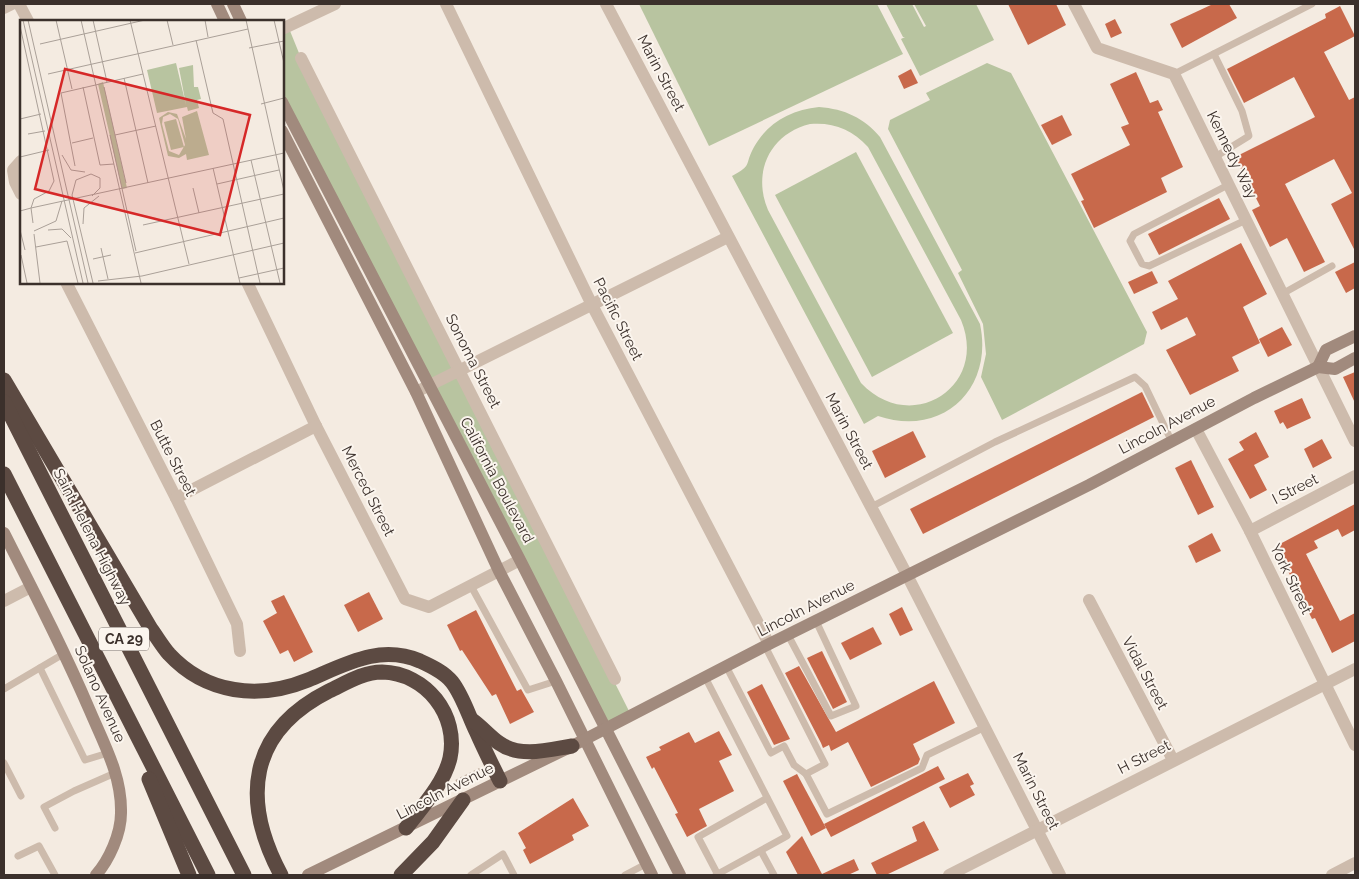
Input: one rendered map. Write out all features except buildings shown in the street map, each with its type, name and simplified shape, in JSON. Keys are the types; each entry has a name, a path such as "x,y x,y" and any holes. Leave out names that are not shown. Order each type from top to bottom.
{"highway":[{"path":"4,380 151,629 169,653 191,673 217,685 247,693 275,691 307,680 350,661 379,653 408,656 435,668 452,682 500,781"},
{"name":"Saint Helena Highway","path":"4,402 244,875"},
{"name":"CA 29","path":"4,474 208,875"},
{"path":"76,615 135,746 189,875"},
{"path":"281,875 270,854 260,827 256,799 259,773 268,744 287,720 312,700 358,677 382,672 407,677 429,690 444,708 451,733 450,758 439,782 406,828"},
{"path":"471,719 499,743 516,750 536,752 578,742"},
{"path":"401,875 433,842 463,800"}],"street":[{"path":"4,8 12,4"},
{"path":"19,4 27,20"},
{"path":"217,4 225,20"},
{"path":"233,4 241,20"},
{"path":"284,28 311,9 335,4"},
{"name":"Pacific Street","path":"446,4 592,305 767,645"},
{"name":"Marin Street","path":"606,4 907,575 1060,875"},
{"path":"1074,4 1097,48 1174,74"},
{"name":"Sonoma Street","path":"301,58 614,679"},
{"name":"Kennedy Way","path":"1174,74 1355,441"},
{"name":"California Boulevard","path":"284,106 520,560 680,875"},
{"path":"284,135 416,392 499,572 556,681 578,742 649,870"},
{"path":"17,166 20,187"},
{"path":"416,392 728,237"},
{"name":"Butte Street","path":"67,284 176,498 237,624 240,651"},
{"name":"Merced Street","path":"248,284 316,426 405,599 429,607 520,560"},
{"path":"1318,368 1326,350 1355,336"},
{"name":"Lincoln Avenue","path":"311,874 463,800 767,645 1089,485 1171,440 1254,398 1318,368 1335,369 1355,358"},
{"path":"176,498 316,426"},
{"name":"York Street","path":"1196,428 1250,531 1355,745"},
{"name":"I Street","path":"1250,531 1355,476"},
{"name":"Solano Avenue","path":"4,533 65,653 115,773 119,788 121,814 115,842 104,866 96,875"},
{"path":"4,601 31,587"},
{"name":"Vidal Street","path":"1089,600 1173,760"},
{"name":"H Street","path":"949,875 1355,669"},
{"path":"1332,875 1355,863"}],"lane":[{"path":"1174,74 1312,4"},
{"path":"1214,54 1242,111 1248,136 1215,157"},
{"path":"1228,185 1134,234 1130,237 1130,241 1142,264 1149,266 1246,220"},
{"path":"1282,294 1332,266"},
{"path":"871,507 995,442 1135,377 1145,386 1171,440"},
{"path":"471,586 528,690 556,681"},
{"path":"788,635 831,716 856,706 816,621"},
{"path":"767,645 825,764 806,774"},
{"path":"4,689 65,653"},
{"path":"726,666 771,752 784,746 794,765 806,774 827,814 922,768 927,755 985,727"},
{"path":"40,668 84,760 108,753"},
{"path":"705,677 787,836 717,875 698,837 767,798"},
{"path":"4,763 21,796"},
{"path":"55,828 44,807 115,773"},
{"path":"18,856 39,846 55,875"},
{"path":"761,850 774,875"},
{"path":"471,875 503,854 514,875"},
{"path":"625,875 649,870"}],"path":[{"path":"450,784 482,768"}],"green space":[{"path":"639,4 877,4 903,54 709,146"},
{"path":"886,4 912,4 924,27 926,26 914,4 976,4 994,40 920,76 901,39 905,37 903,37"},
{"path":"288,26 301,58 631,715 604,728 284,104 284,28"},
{"path":"987,63 1011,73 1147,332 1144,344 1002,420 981,377 986,354 983,324 958,273 962,270 888,129 890,120 930,100 926,93"},
{"path":"819,107 846,112 861,120 880,137 980,324 982,348 979,369 971,387 958,403 942,414 923,420 901,421 878,416 864,424 732,176 746,167 754,147 773,124 790,114","holes":["810,124 827,124 849,131 868,147 961,320 967,344 964,366 955,383 940,397 922,404 902,405 881,398 861,383 768,210 762,182 768,156 784,136"]},
{"path":"856,152 953,333 872,377 775,195"}]}
